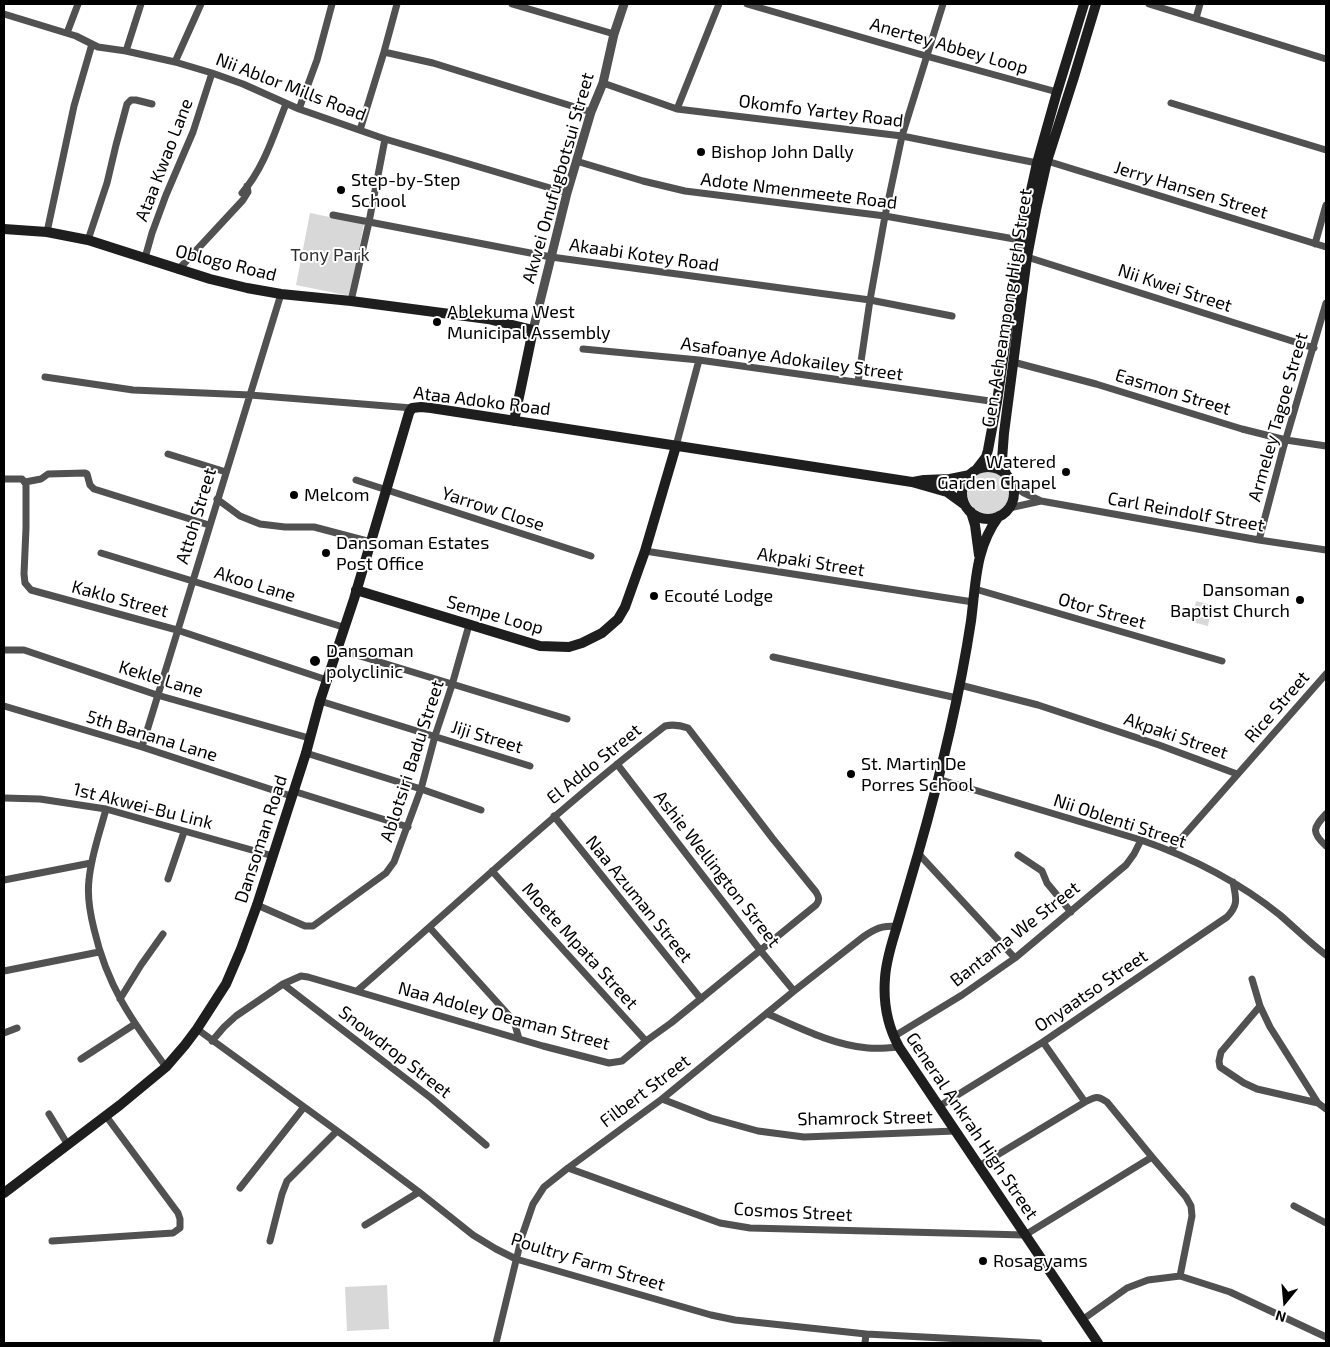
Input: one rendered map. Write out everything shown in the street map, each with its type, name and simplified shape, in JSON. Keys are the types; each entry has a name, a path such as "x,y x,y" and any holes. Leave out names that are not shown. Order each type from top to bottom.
{"main road":[{"name":"Gen. Acheampong High Street","path":"973,472 986,457 997,402 1020,240 1042,162 1057,92 1090,4"},
{"name":"Gen. Acheampong High Street","path":"1006,474 1002,454 1027,257 1036,210 1042,162 1074,77 1090,4"},
{"name":"Oblogo Road","path":"4,229 47,232 88,240 178,270 229,284 281,294 488,319 533,330"},
{"name":"Akwei Onufugbotsui Street","path":"514,421 533,330"},
{"name":"Ataa Adoko Road","path":"412,408 431,408 912,482 947,492 968,508"},
{"name":"Dansoman Road","path":"4,1193 138,1092 166,1067 197,1029 226,984 257,905 273,856 409,412 412,408"},
{"name":"Sempe Loop","path":"356,590 540,646 569,647 582,643 602,633 618,620 625,607 645,551 676,446"},
{"path":"983,467 991,467 999,469 1006,474 1011,480 1014,495 1009,508 998,516 986,519 978,516 968,508 962,489 973,472 983,467"},
{"name":"Ataa Adoko Road","path":"912,482 950,479 973,472"},
{"name":"General Ankrah High Street","path":"968,508 975,525 979,556 960,685 938,779 888,958 884,1000 887,1019 893,1037 899,1047 1098,1343"},
{"name":"General Ankrah High Street","path":"979,556 990,528 998,516"}],"street":[{"path":"67,33 78,4"},
{"path":"126,51 141,4"},
{"path":"175,62 201,4"},
{"path":"298,109 317,60 332,4"},
{"path":"360,130 397,4"},
{"path":"512,4 614,34"},
{"name":"Akwei Onufugbotsui Street","path":"533,330 567,193 591,112 603,83 614,34 624,4"},
{"path":"677,109 719,4"},
{"name":"Anertey Abbey Loop","path":"747,4 1057,92"},
{"path":"858,382 885,216 902,136 943,4"},
{"path":"1149,4 1326,59"},
{"path":"1196,18 1200,4"},
{"name":"Nii Ablor Mills Road","path":"4,14 76,36 98,47 126,51 212,72 298,109 385,139 567,193"},
{"path":"47,232 74,106 92,44"},
{"path":"384,52 433,63 591,112"},
{"name":"Ataa Kwao Lane","path":"145,258 152,233 192,132 212,72"},
{"name":"Okomfo Yartey Road","path":"603,83 677,109 902,136 1042,162"},
{"path":"88,240 107,183 127,104 131,100 152,104"},
{"path":"1170,103 1326,150"},
{"path":"242,193 262,164 286,104"},
{"path":"350,301 369,222 385,139"},
{"name":"Adote Nmenmeete Road","path":"576,161 643,181 685,191 885,216 1020,240"},
{"name":"Jerry Hansen Street","path":"1042,162 1326,247"},
{"path":"178,270 243,200 248,192 248,186"},
{"path":"1315,244 1326,204"},
{"name":"Akaabi Kotey Road","path":"333,215 551,257 870,300 952,316"},
{"name":"Nii Kwei Street","path":"1027,257 1314,348"},
{"name":"Attoh Street","path":"142,748 281,294"},
{"name":"Armeley Tagoe Street","path":"1259,540 1326,303"},
{"name":"Asafoanye Adokailey Street","path":"583,349 699,360 997,402"},
{"path":"676,446 699,360"},
{"name":"Easmon Street","path":"1013,362 1096,384 1242,429 1286,440 1326,446"},
{"name":"Ataa Adoko Road","path":"44,377 133,390 250,395 412,408"},
{"path":"168,454 226,472"},
{"path":"4,479 22,480 25,482 48,474 85,473 89,476 90,485 94,488 209,525"},
{"name":"Yarrow Close","path":"356,480 591,556"},
{"name":"Kaklo Street","path":"25,482 24,574 25,583 31,590 177,630 327,680"},
{"name":"Carl Reindolf Street","path":"1012,485 1040,501 1326,550"},
{"path":"217,499 240,516 260,524 285,528 314,527 370,542"},
{"name":"Carl Reindolf Street","path":"1009,508 1040,501"},
{"name":"Akpaki Street","path":"645,551 973,602"},
{"name":"Akoo Lane","path":"101,552 344,627"},
{"name":"Otor Street","path":"975,589 1222,662"},
{"name":"Ablotsiri Badu Street","path":"257,905 305,926 313,926 386,873 394,862 421,789 469,625"},
{"name":"Kekle Lane","path":"4,650 24,650 158,695 309,738"},
{"path":"337,650 567,719"},
{"path":"772,657 957,698"},
{"name":"Rice Street","path":"1171,850 1326,674"},
{"name":"Akpaki Street","path":"960,685 1038,705 1238,774"},
{"name":"Jiji Street","path":"320,701 530,766"},
{"name":"5th Banana Lane","path":"4,706 292,794 408,827"},
{"name":"El Addo Street","path":"358,991 554,816 665,726 672,724 679,724 688,728 816,892 819,901 816,905"},
{"path":"306,753 481,810"},
{"name":"Ashie Wellington Street","path":"617,764 760,950 794,991"},
{"name":"Nii Oblenti Street","path":"938,779 1171,850 1233,882 1279,914 1326,955"},
{"name":"1st Akwei-Bu Link","path":"4,798 40,799 106,809 273,856"},
{"path":"106,809 91,863 88,898 99,952 120,999 135,1024 166,1067"},
{"path":"1326,814 1317,824 1315,830 1318,839 1326,846"},
{"name":"Naa Azuman Street","path":"554,816 701,1000"},
{"path":"168,879 184,832"},
{"name":"Bantama We Street","path":"893,1037 962,995 1016,958 1126,865 1141,840"},
{"path":"918,854 1016,958"},
{"path":"1018,855 1042,871 1047,883 1070,912"},
{"path":"4,880 91,863"},
{"name":"Moete Mpata Street","path":"492,871 646,1041"},
{"name":"Onyaatso Street","path":"938,1107 1043,1042 1227,917 1233,911 1235,905 1236,897 1233,882"},
{"name":"Naa Adoley Oeaman Street","path":"212,1040 236,1016 283,984 301,976 358,991 565,1053 609,1062 622,1062 646,1041 701,1000 816,905"},
{"name":"Filbert Street","path":"496,1343 522,1236 532,1204 544,1187 662,1100 794,991 873,930 884,926 897,926"},
{"path":"430,928 514,1021 519,1039"},
{"path":"120,999 163,934"},
{"path":"4,972 99,952"},
{"path":"1252,979 1260,1006 1270,1027 1318,1103 1326,1109"},
{"name":"Snowdrop Street","path":"283,984 431,1098 486,1145"},
{"path":"1260,1006 1221,1052 1220,1067 1257,1089 1318,1103"},
{"path":"768,1014 810,1032 846,1044 868,1048 899,1047"},
{"path":"81,1060 135,1024"},
{"path":"4,1033 17,1028"},
{"name":"Poultry Farm Street","path":"197,1029 337,1131 473,1234 516,1259 711,1315 735,1320 866,1334 1039,1343"},
{"path":"1043,1042 1085,1102"},
{"path":"979,1166 1085,1102 1094,1097 1101,1098 1186,1197 1191,1206 1192,1216 1180,1276"},
{"name":"Shamrock Street","path":"662,1100 711,1118 758,1131 804,1137 955,1130"},
{"path":"240,1188 304,1107"},
{"path":"49,1114 68,1145"},
{"path":"52,1241 173,1233 180,1228 178,1213 106,1116"},
{"path":"270,1241 287,1181 337,1131"},
{"path":"1025,1235 1152,1157"},
{"name":"Cosmos Street","path":"568,1168 720,1223 750,1228 1025,1235"},
{"path":"366,1224 419,1192"},
{"path":"1294,1206 1326,1223"},
{"path":"1082,1320 1128,1288 1148,1280 1180,1276 1230,1292 1326,1337"},
{"path":"865,1343 866,1334"}],"green space":[{"name":"Tony Park","path":"310,213 364,224 350,296 296,285"},
{"path":"989,470 1001,474 1007,480 1011,492 1007,504 1001,510 989,514 977,510 971,504 967,492 971,480 977,474"},
{"path":"1196,601 1212,605 1208,626 1192,622"},
{"path":"387,1285 389,1329 347,1331 345,1287"}],"place":[{"name":"Bishop John Dally","path":"701,152"},
{"name":"Step-by-Step School","path":"341,190"},
{"name":"Ablekuma West Municipal Assembly","path":"437,322"},
{"name":"Watered Garden Chapel","path":"1066,472"},
{"name":"Melcom","path":"294,495"},
{"name":"Dansoman Estates Post Office","path":"326,553"},
{"name":"Ecouté Lodge","path":"654,596"},
{"name":"Dansoman Baptist Church","path":"1300,600"},
{"name":"Dansoman polyclinic","path":"315,661"},
{"name":"St. Martin De Porres School","path":"851,774"},
{"name":"Rosagyams","path":"983,1261"}]}
